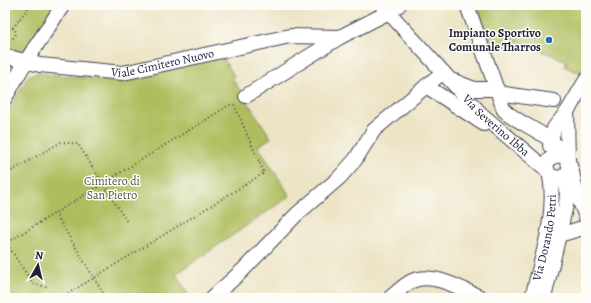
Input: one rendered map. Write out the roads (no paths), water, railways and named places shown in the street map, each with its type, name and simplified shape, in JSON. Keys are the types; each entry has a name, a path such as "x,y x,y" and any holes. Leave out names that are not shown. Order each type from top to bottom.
{"street":[{"path":"5,98 26,61 62,5"},
{"name":"Via Dorando Petri","path":"467,5 504,110 513,118 550,139 567,193 544,298"},
{"name":"Viale Cimitero Nuovo","path":"246,96 390,7"},
{"name":"Via Severino Ibba","path":"390,7 480,114 560,168"},
{"name":"Viale Cimitero Nuovo","path":"5,56 40,64 123,73 290,36 340,37"},
{"path":"212,298 243,270 297,214 339,178 355,160 374,130 426,86 446,75"},
{"name":"Via Severino Ibba","path":"446,75 474,90 498,91 554,101"},
{"path":"550,139 554,128 567,112 586,80"},
{"path":"426,86 479,122 484,124 493,124"},
{"path":"567,112 560,168 576,192 586,217"},
{"name":"Via Dorando Petri","path":"532,298 560,168"},
{"path":"559,235 586,227"},
{"path":"390,298 410,282 421,278 441,281 482,298"}],"place":[{"name":"Impianto Sportivo Comunale Tharros","path":"549,40"}],"park label":[{"name":"Cimitero di San Pietro","path":"112,188"}]}
